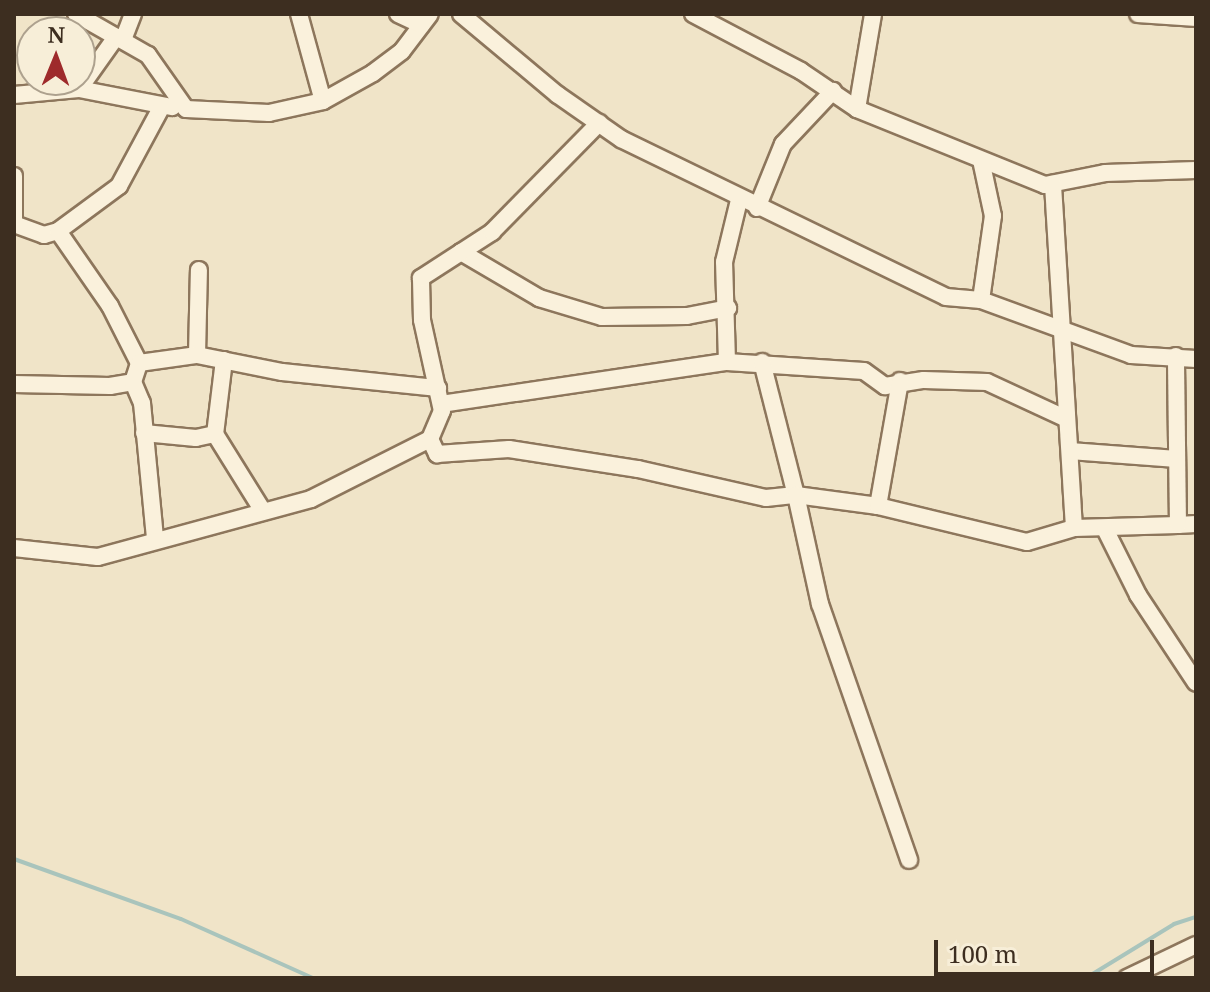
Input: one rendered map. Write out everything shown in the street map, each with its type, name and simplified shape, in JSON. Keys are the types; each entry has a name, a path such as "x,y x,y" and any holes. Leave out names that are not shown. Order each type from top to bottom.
{"street":[{"path":"76,14 148,55 186,109"},
{"path":"96,68 120,39 133,14"},
{"path":"299,14 323,101"},
{"path":"96,92 186,109 269,113 323,101 402,51 426,19 398,14"},
{"path":"461,14 599,123 674,169 739,200 946,297 981,300 1131,355 1196,359"},
{"path":"693,14 833,91 857,109 981,160 1053,184 1105,173 1196,170"},
{"path":"857,109 873,14"},
{"path":"1138,14 1196,18"},
{"path":"757,208 783,144 833,91"},
{"path":"14,176 14,222 44,235 58,231 119,186 162,106"},
{"path":"599,123 503,222 421,278 422,320 439,396 430,439 437,454 509,449 638,469 766,498 796,495 878,506 1027,542 1074,528 1196,524"},
{"path":"981,160 993,216 981,300"},
{"path":"1053,184 1065,332 1074,528"},
{"path":"727,362 728,308 724,262 739,200"},
{"path":"58,231 110,306 139,363 133,382 144,433 155,539"},
{"path":"461,252 539,298 602,317 687,316 728,308"},
{"path":"197,355 199,270"},
{"path":"139,363 197,355 282,372 439,396 727,362 762,362 864,371 885,386 900,381 987,382 1067,419"},
{"path":"1176,356 1178,525"},
{"path":"224,360 215,434 263,511"},
{"path":"762,362 820,604 909,860"},
{"path":"878,506 900,381"},
{"path":"14,384 64,387 133,382"},
{"path":"144,433 196,438 215,434"},
{"path":"14,548 98,557 311,499 430,439"},
{"path":"1070,451 1177,459"},
{"path":"1105,529 1138,595 1196,683"},
{"path":"1127,978 1196,945"}],"waterway":[{"path":"14,859 181,919 313,978"},
{"path":"1086,978 1174,924 1196,917"}]}
